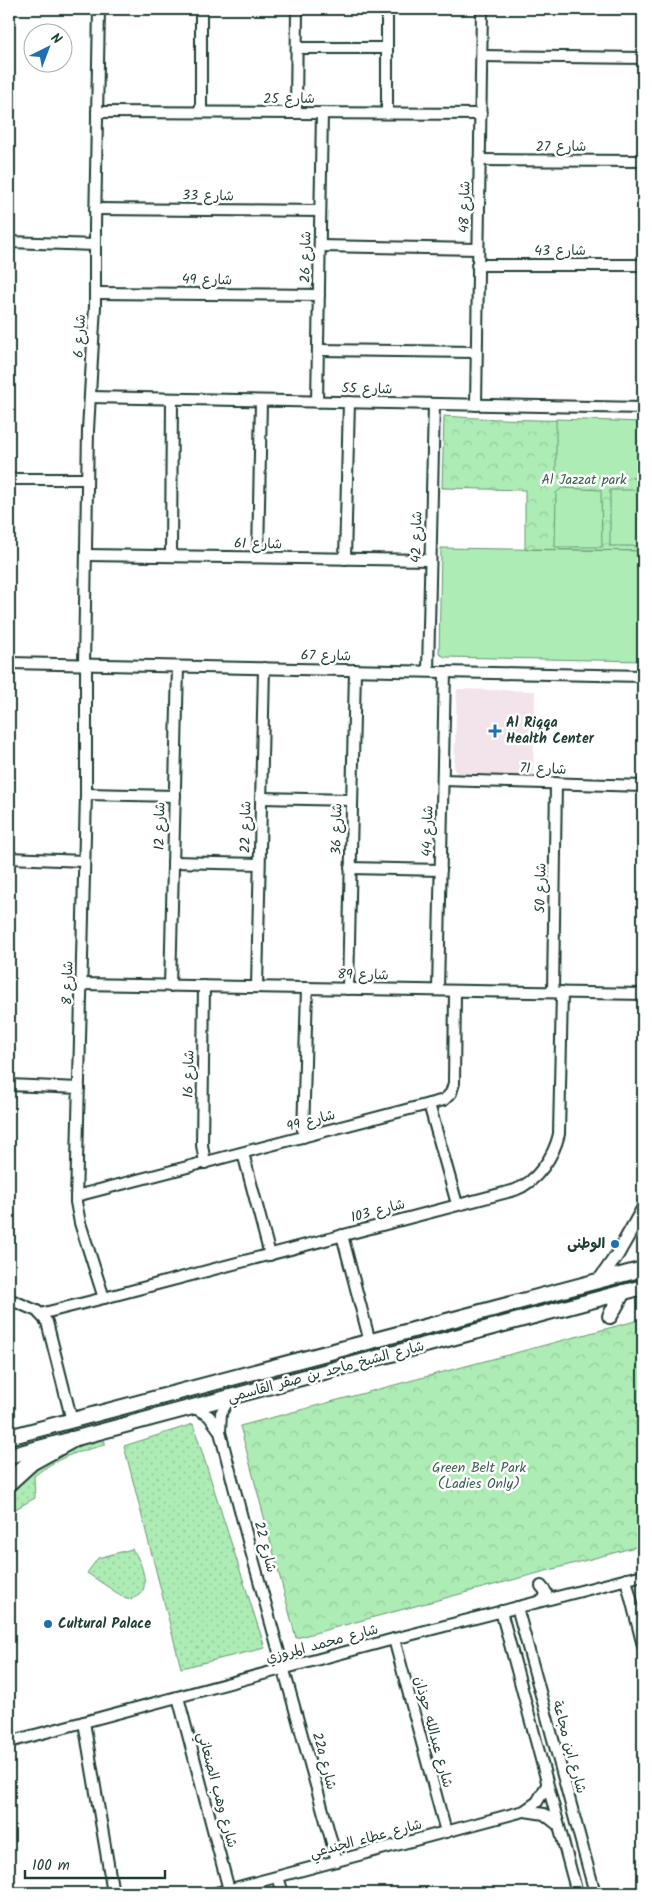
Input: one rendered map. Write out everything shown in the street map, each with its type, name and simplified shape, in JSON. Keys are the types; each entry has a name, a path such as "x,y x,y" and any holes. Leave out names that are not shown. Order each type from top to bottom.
{"main road":[{"name":"شارع الشيخ ماجد بن صقر القاسمي","path":"9,1437 643,1269"},
{"name":"شارع الشيخ ماجد بن صقر القاسمي","path":"9,1456 643,1287"},
{"path":"610,1316 623,1292"},
{"path":"328,1372 324,1365 327,1361 361,1349 370,1342"},
{"path":"9,1482 31,1462 72,1440"}],"street":[{"name":"شارع 6","path":"85,665 87,479 96,293 94,245 99,9"},
{"path":"201,112 202,9"},
{"path":"296,113 297,9"},
{"path":"387,113 388,9"},
{"name":"شارع 48","path":"476,405 482,9"},
{"path":"297,48 387,48"},
{"path":"482,56 643,58"},
{"name":"شارع 25","path":"97,112 481,114"},
{"name":"شارع 26","path":"317,402 322,113"},
{"name":"شارع 27","path":"479,160 643,161"},
{"name":"شارع 33","path":"95,209 320,212"},
{"path":"9,242 94,245"},
{"path":"320,246 478,249"},
{"name":"شارع 43","path":"478,265 643,265"},
{"name":"شارع 49","path":"96,293 319,295"},
{"path":"318,350 476,352"},
{"name":"شارع 55","path":"90,397 643,408"},
{"path":"170,556 172,399"},
{"path":"258,557 261,401"},
{"path":"345,559 349,402"},
{"name":"شارع 42","path":"428,671 434,404"},
{"path":"9,479 87,479"},
{"name":"شارع 61","path":"86,555 430,560"},
{"name":"شارع 67","path":"9,663 643,676"},
{"name":"شارع 8","path":"85,665 86,794 76,1196 80,1222 104,1298"},
{"name":"شارع 12","path":"170,986 178,667"},
{"name":"شارع 22","path":"257,987 264,668"},
{"name":"شارع 36","path":"348,989 354,670"},
{"name":"شارع 44","path":"438,990 445,672"},
{"name":"شارع 71","path":"443,780 643,786"},
{"name":"شارع 50","path":"556,783 557,992"},
{"path":"86,794 175,796"},
{"path":"261,798 351,800"},
{"path":"9,858 84,860"},
{"path":"173,862 259,864"},
{"path":"350,868 441,870"},
{"name":"شارع 89","path":"81,984 643,994"},
{"name":"شارع 16","path":"204,986 202,1145 205,1163"},
{"path":"303,1137 307,988"},
{"name":"شارع 99","path":"76,1196 444,1100 453,1088 455,991"},
{"name":"شارع 103","path":"40,1314 515,1190 526,1185 539,1172 556,1146 560,1128 557,992"},
{"path":"9,1085 78,1088"},
{"path":"429,1104 457,1204"},
{"path":"243,1153 270,1254"},
{"path":"599,1281 617,1255 643,1210"},
{"path":"342,1235 370,1342"},
{"path":"9,1299 40,1314 47,1322 72,1421"},
{"name":"شارع 22","path":"231,1396 221,1413 220,1432 247,1537 285,1669"},
{"name":"شارع 22","path":"193,1407 209,1416 220,1432"},
{"name":"شارع محمد المروزي","path":"9,1742 394,1639 643,1575"},
{"path":"626,1579 643,1646"},
{"path":"541,1586 546,1592 544,1600"},
{"name":"شارع ابن مجاعة","path":"517,1607 595,1893"},
{"path":"501,1611 577,1893"},
{"name":"شارع عبدالله حوذان","path":"394,1639 446,1832"},
{"name":"22a شارع","path":"285,1669 337,1861"},
{"name":"شارع وهب الصنعاني","path":"178,1697 229,1890"},
{"path":"84,1722 113,1893"},
{"name":"شارع عطاء الجندعي","path":"216,1893 524,1811 537,1802 547,1785"},
{"name":"شارع عطاء الجندعي","path":"524,1811 544,1814 558,1826"},
{"path":"278,1877 282,1893"}],"shaded area":[{"name":"Al Riqqa Health Center","path":"457,689 535,691 533,779 459,776 454,770"}],"green space":[{"name":"Al Jazzat park","path":"444,416 519,420 643,422 643,551 525,549 525,490 442,488"},
{"path":"556,419 643,422 643,478 556,476"},
{"path":"562,488 601,490 602,547 555,547 556,493"},
{"path":"610,490 643,490 643,546 610,546"},
{"path":"441,548 643,551 643,661 445,657 439,654"},
{"name":"Green Belt Park (Ladies Only)","path":"643,1319 643,1545 296,1638 240,1426"},
{"path":"193,1424 265,1648 181,1668 124,1446"},
{"path":"103,1438 105,1445 68,1456 34,1476 35,1498 9,1511 9,1490 27,1471 68,1447"},
{"path":"132,1549 140,1562 144,1574 143,1590 136,1597 131,1599 123,1597 87,1573 98,1558"}],"place":[{"name":"Al Riqqa Health Center","path":"495,731"},
{"name":"الوطنی","path":"615,1244"},
{"name":"Cultural Palace","path":"48,1624"}]}
